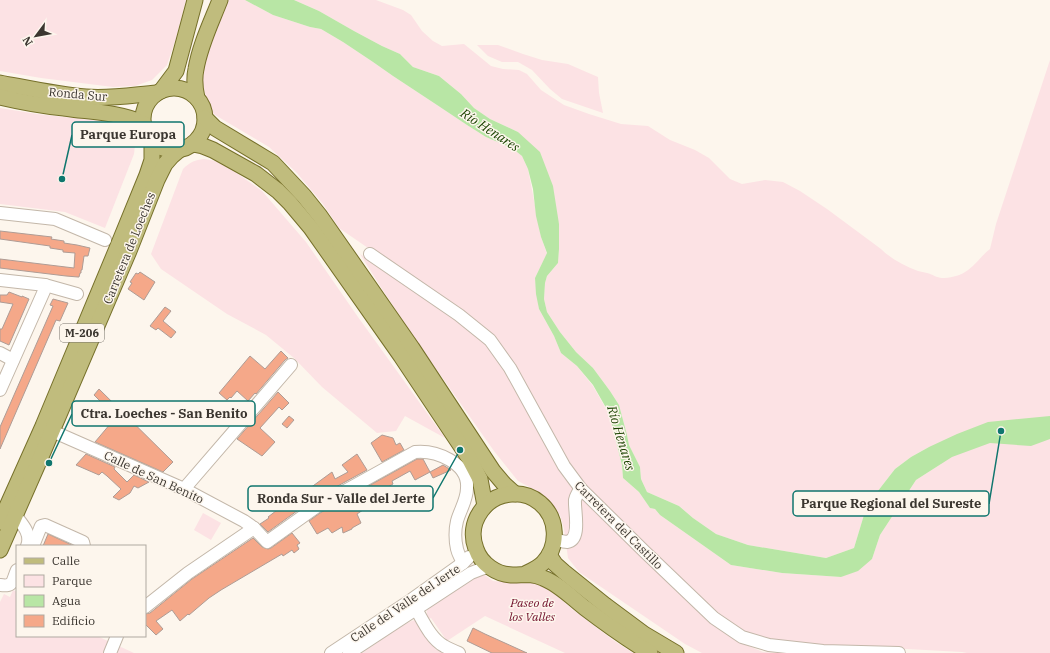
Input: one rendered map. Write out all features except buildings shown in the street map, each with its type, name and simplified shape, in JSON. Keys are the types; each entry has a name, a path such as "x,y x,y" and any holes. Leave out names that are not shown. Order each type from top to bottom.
{"main road":[{"path":"143,123 147,104 176,71 195,0"},
{"path":"197,98 195,71 200,51 220,0"},
{"name":"Ronda Sur","path":"0,83 39,91 85,97 119,97 159,92"},
{"path":"159,92 176,88 184,90 197,98 203,107 205,118 215,128 273,163 304,196 320,216 412,348 493,471 515,494"},
{"name":"Ronda Sur","path":"0,97 40,105 104,112 143,123"},
{"name":"M-206","path":"186,147 202,133 205,118"},
{"name":"M-206","path":"143,123 146,133 152,141"},
{"path":"152,141 165,149 203,146 213,150 256,174 290,203 311,228 401,356 469,458 480,479 485,506"},
{"name":"Carretera de Loeches","path":"0,522 47,416 147,175 152,160 152,141"},
{"name":"Carretera de Loeches","path":"0,550 129,251 157,180 165,164 172,156 186,147"},
{"path":"525,574 534,570 543,563 549,555 554,539 554,526 549,513 540,503 528,496 515,494 499,496 491,500 485,506 476,518 474,526 474,541 482,569 512,575 534,574 545,578 626,639 650,653"},
{"path":"549,555 564,572 605,605 644,634 676,653"}],"street":[{"path":"0,213 55,219 105,240"},
{"name":"Carretera del Castillo","path":"370,254 459,314 490,340 510,368 564,466 581,489 714,618 742,637 769,645 824,651 899,653"},
{"path":"0,280 45,286 77,294"},
{"path":"0,390 45,286"},
{"path":"0,353 13,360"},
{"path":"184,489 291,365"},
{"name":"Calle de San Benito","path":"52,431 184,489 244,521 254,528 267,542 316,507 415,452 423,451 449,459 460,467 468,487 463,507 457,522 457,549 463,563"},
{"path":"554,539 567,542 572,540 574,537 576,525 575,501 576,496 581,489"},
{"path":"15,515 29,536 28,545"},
{"path":"33,545 41,526 45,525 83,542 84,545"},
{"path":"146,606 188,573 254,528"},
{"name":"Calle del Valle del Jerte","path":"331,653 411,600 463,563 476,548"},
{"name":"Calle del Valle del Jerte","path":"349,653 463,577 482,569"},
{"path":"0,585 7,586 12,583 16,573"},
{"path":"416,609 438,641 444,646 459,653"},
{"path":"110,653 117,637"}],"green space":[{"path":"0,0 186,0 167,65 152,80 135,86 113,87 0,71"},
{"path":"220,0 245,0 273,15 321,29 343,42 467,125 486,137 512,148 522,156 528,169 541,237 547,254 535,278 539,309 554,336 561,353 577,366 593,386 609,414 622,465 623,478 639,492 650,508 655,509 660,515 731,565 782,573 841,577 872,559 880,535 916,480 941,464 929,447 911,457 895,469 867,505 854,548 826,558 748,545 716,534 679,506 647,492 641,479 640,467 629,445 619,405 593,368 576,352 560,332 547,312 544,299 545,283 547,276 558,263 559,224 518,132 490,119 474,108 461,94 439,76 413,67 400,54 382,46 319,11 294,0 376,0 403,10 411,15 422,31 433,41 442,46 464,44 491,66 503,69 519,70 527,74 541,90 564,105 621,124 648,126 670,140 695,150 709,158 730,179 742,184 765,180 783,182 800,191 827,209 894,259 918,271 942,278 960,275 965,272 990,249 996,224 1050,60 1050,653 967,653 907,649 819,647 753,637 717,614 608,511 570,468 511,361 416,281 339,228 323,204 296,172 269,147 210,112 202,78 206,55"},
{"path":"477,45 498,45 542,60 568,64 598,77 599,93 603,113 562,99 532,70 518,62 502,62 488,56"},
{"path":"0,108 37,114 110,122 122,125 132,131 136,137 134,154 105,228 65,212 0,204"},
{"path":"204,159 216,161 231,169 262,191 306,242 445,438 405,416 396,431 377,433 322,387 294,358 266,335 227,314 161,269 151,254 183,169 193,162"},
{"path":"360,254 455,319 481,339 497,356 564,478 673,588 712,624 739,642 763,652 778,653 702,653 685,644 579,572 568,558 564,529 560,515 537,491 518,481 494,451 415,339"},
{"path":"203,513 221,523 211,540 194,530"},
{"name":"Paseo de los Valles","path":"482,573 493,581 539,583 548,588 572,609 613,640 633,653 565,653 485,616 447,641 431,618 428,619 428,609 431,604"},
{"path":"13,590 16,592 16,637 99,637 134,653 0,653 0,602 4,594 10,597"},
{"path":"415,620 420,623 434,643 435,649 443,653 362,653 397,629"}],"water":[{"name":"Río Henares","path":"245,0 294,0 319,11 382,46 400,54 413,67 439,76 461,94 474,108 490,119 518,132 540,152 553,186 559,224 558,263 547,276 545,283 544,299 547,312 560,332 576,352 593,368 619,405 629,445 640,467 641,479 647,492 679,506 716,534 748,545 826,558 854,548 867,505 895,469 911,457 929,447 988,422 1050,416 1050,439 1031,446 990,443 952,457 916,480 880,535 872,559 858,571 841,577 782,573 731,565 660,515 655,509 650,508 639,492 623,478 622,465 609,413 593,385 577,366 561,353 554,336 539,309 535,278 547,253 536,216 533,189 528,169 522,156 512,148 486,137 467,125 343,42 321,29 273,15"}],"place":[{"name":"Parque Europa","path":"62,179"},
{"name":"Parque Regional del Sureste","path":"1001,431"},
{"name":"Ronda Sur - Valle del Jerte","path":"460,450"},
{"name":"Ctra. Loeches - San Benito","path":"49,463"}]}
